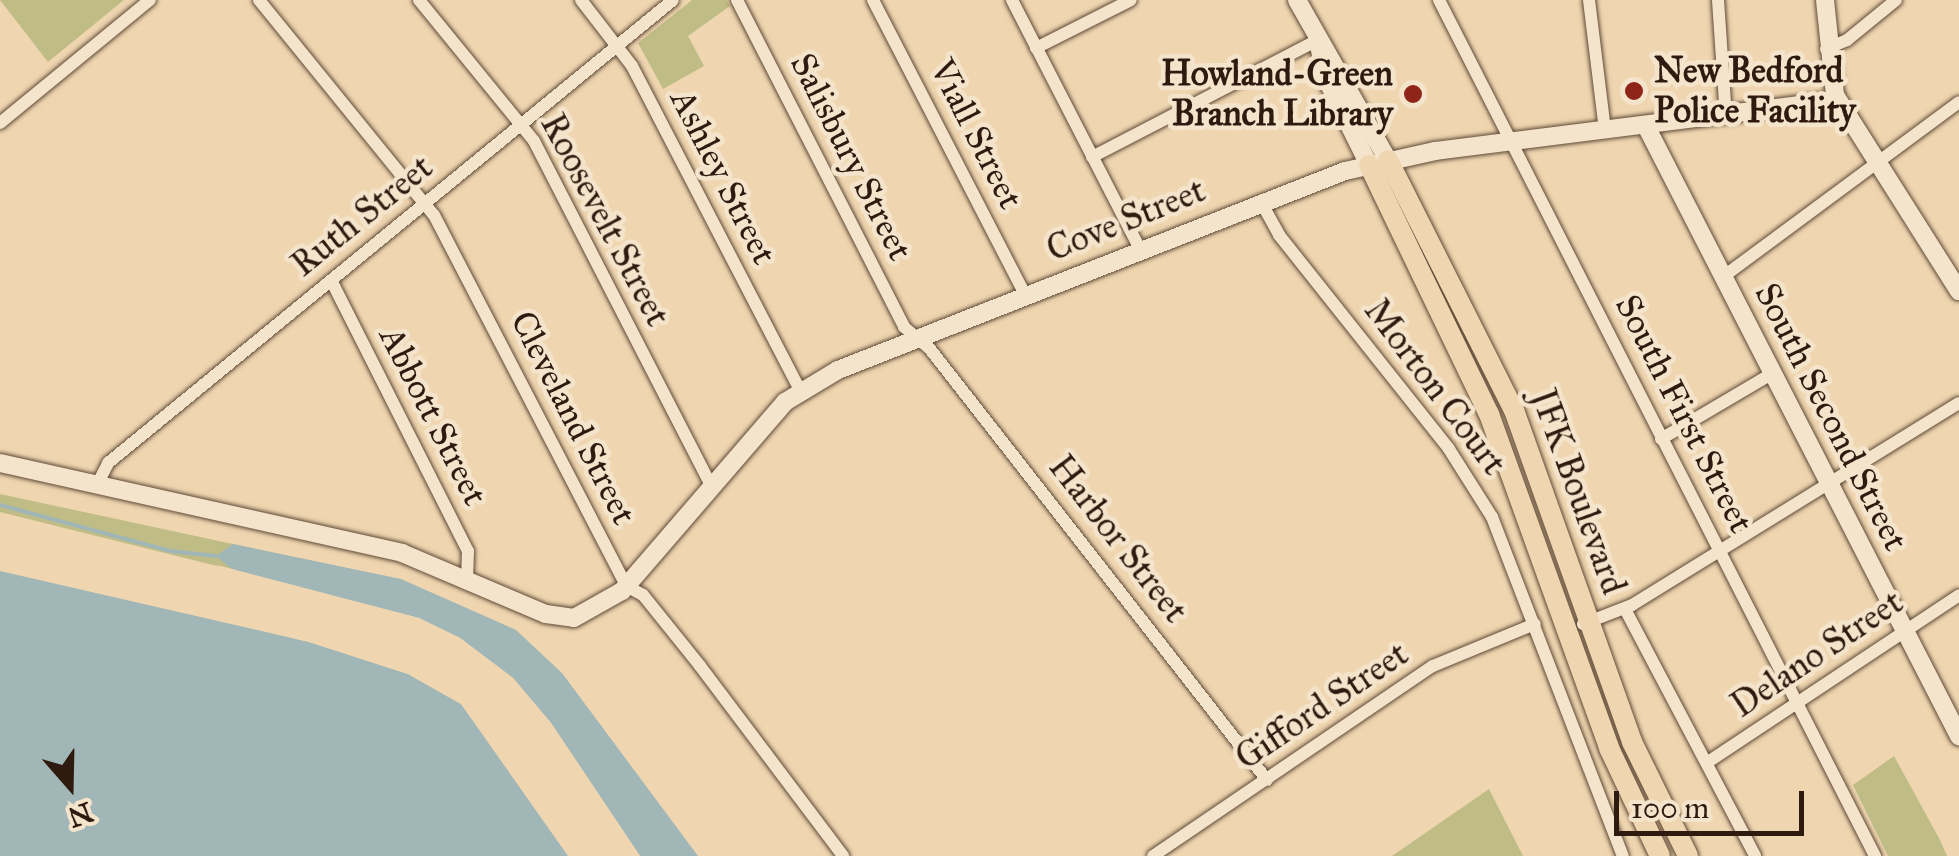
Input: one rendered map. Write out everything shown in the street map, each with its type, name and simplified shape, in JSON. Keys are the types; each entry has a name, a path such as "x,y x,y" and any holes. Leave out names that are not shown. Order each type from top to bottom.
{"main road":[{"path":"1297,0 1318,40 1325,76 1379,162"},
{"path":"1825,0 1826,48 1837,100 1878,167 1953,266 1959,290"},
{"name":"Cove Street","path":"467,580 546,614 586,615 626,586 800,390 917,338 1261,202 1379,162 1511,141 1726,117 1837,100"},
{"name":"South Second Street","path":"1646,126 1959,736"},
{"name":"JFK Boulevard","path":"1379,162 1498,371 1642,766 1688,856"},
{"name":"JFK Boulevard","path":"1379,162 1489,414 1609,748 1660,856"},
{"path":"0,463 402,553 467,580"}],"street":[{"path":"0,123 150,0"},
{"name":"Cleveland Street","path":"260,0 426,203 626,586 643,595 689,652 843,856"},
{"name":"Roosevelt Street","path":"419,0 521,125 711,486"},
{"name":"Ashley Street","path":"580,0 618,46 800,390"},
{"name":"Ruth Street","path":"96,484 108,463 674,0"},
{"name":"Salisbury Street","path":"737,0 904,327 917,338"},
{"name":"Viall Street","path":"873,0 1025,295"},
{"path":"1012,0 1140,249"},
{"path":"1036,48 1131,0"},
{"name":"South First Street","path":"1440,0 1661,439 1801,702 1875,856"},
{"path":"1589,0 1605,130"},
{"path":"1718,0 1726,117"},
{"path":"1826,48 1847,40 1896,0"},
{"path":"1092,157 1318,40"},
{"path":"1724,276 1878,167 1959,102"},
{"name":"Morton Court","path":"1261,202 1279,235 1472,482 1504,543 1586,774 1623,856"},
{"name":"Abbott Street","path":"331,280 468,551 467,580"},
{"name":"Harbor Street","path":"917,338 1266,780"},
{"path":"1661,439 1773,373"},
{"path":"1568,628 1626,609 1959,402"},
{"name":"Delano Street","path":"1708,762 1959,595"},
{"path":"1626,609 1755,856"},
{"name":"Gifford Street","path":"1153,856 1433,666 1535,624"}],"shaded area":[{"path":"0,0 124,0 48,62"},
{"path":"692,0 727,0 730,6 688,36 704,66 663,89 638,43"},
{"path":"0,494 346,568 288,582 0,512"},
{"path":"233,544 401,579 516,630 562,673 698,856 640,856 551,723 513,678 460,638 419,618 233,570 216,556"},
{"path":"0,571 309,642 408,674 461,704 568,856 0,856"},
{"path":"1894,756 1947,856 1888,856 1853,785"},
{"path":"1489,789 1523,856 1392,856 1447,818"}],"pier":[{"path":"217,565 419,618 460,638 513,678 551,723 640,856 632,854 510,681 458,643 417,622 231,575"},
{"path":"0,566 310,637 410,670 465,701 573,856 461,704 408,674 309,642"}],"waterway":[{"path":"0,505 170,551 216,556"}],"place":[{"name":"New Bedford Police Facility","path":"1634,91"},
{"name":"Howland-Green Branch Library","path":"1413,94"}]}
